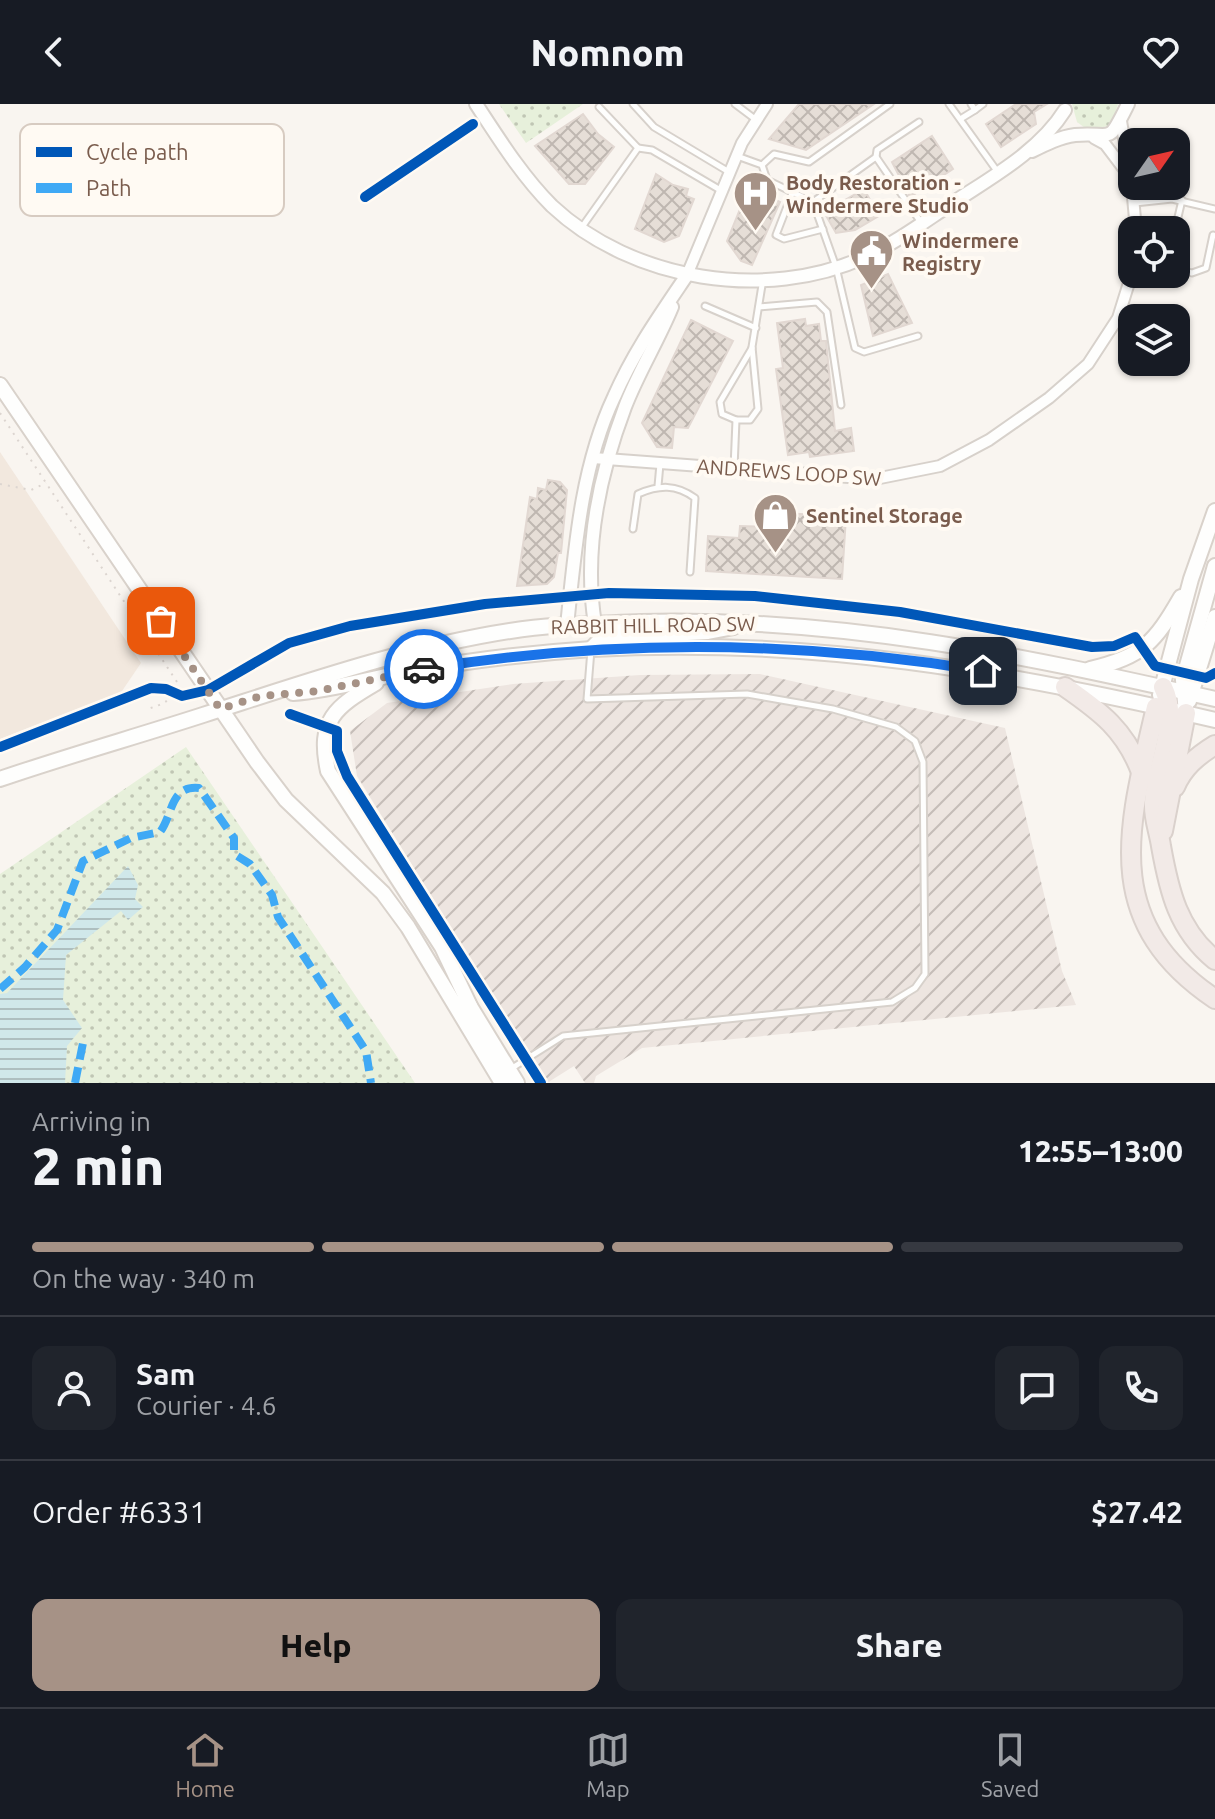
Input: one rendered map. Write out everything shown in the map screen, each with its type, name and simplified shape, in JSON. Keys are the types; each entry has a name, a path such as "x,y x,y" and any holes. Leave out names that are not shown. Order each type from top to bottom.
{"highway":[{"path":"1065,687 1105,714 1123,733 1141,772"},
{"path":"1179,690 1141,772 1130,857 1137,903 1155,945 1168,961 1215,999"},
{"path":"1161,842 1169,800 1170,710"},
{"path":"1170,710 1154,803 1165,874 1179,918 1193,939 1215,960"},
{"path":"1169,800 1181,774 1199,754 1215,745"}],"main road":[{"path":"0,385 220,709 286,800 383,893 507,1078"},
{"path":"1085,670 1143,650 1160,633 1191,579 1215,511"},
{"path":"1179,690 1215,566"},
{"path":"1179,690 1191,579"},
{"path":"1170,710 1215,617"},
{"path":"591,649 603,637 719,631 750,622"},
{"name":"RABBIT HILL ROAD SW","path":"0,779 261,696 482,636 595,624 750,622 917,637 1215,699"},
{"name":"RABBIT HILL ROAD SW","path":"261,696 318,691 389,675 493,659 591,649 676,646 838,651 962,667 1215,720"},
{"path":"389,675 336,711 324,738 328,771 442,947 507,1078"},
{"path":"383,893 394,898 413,918 470,1006"}],"street":[{"path":"476,104 531,183 581,228 622,252 687,275 763,279 812,273 863,257 922,224 1022,155 1061,138 1110,133 1124,110"},
{"path":"595,624 589,566 609,459 626,406 687,275 737,156 755,119 767,104"},
{"path":"1065,107 1070,125 1105,144 1118,163"},
{"path":"1022,155 1065,107"},
{"path":"1135,200 1135,216"},
{"path":"567,626 577,540 593,458 613,398 636,353 687,275"},
{"name":"ANDREWS LOOP SW","path":"593,458 875,479 920,473 954,460 1049,398 1088,364 1118,318 1127,288"}],"lane":[{"path":"633,104 654,127 730,173"},
{"path":"735,104 755,119"},
{"path":"762,165 774,154 809,162 890,104"},
{"path":"949,104 998,172"},
{"path":"962,118 973,107 983,104"},
{"path":"599,107 638,148 652,150 722,191"},
{"path":"919,122 877,150 876,157 922,224"},
{"path":"581,228 638,148"},
{"path":"737,156 762,165"},
{"path":"813,202 876,157"},
{"path":"762,165 767,180 813,202 836,267 855,348 864,352 918,336"},
{"path":"793,191 776,235 784,239 823,229"},
{"path":"1135,203 1182,200 1215,209"},
{"path":"1178,216 1182,200"},
{"path":"1190,272 1206,268 1213,235"},
{"path":"752,347 720,402 722,414 736,420 750,420 758,409 752,347 763,279"},
{"path":"759,307 817,302 827,312 841,405"},
{"path":"705,306 756,328"},
{"path":"734,469 736,420"},
{"path":"658,486 660,463"},
{"path":"633,529 638,494 658,486 683,489 695,498 690,572"},
{"path":"665,498 666,487"},
{"path":"507,1078 563,1036 892,1002 915,988 925,974 923,762 915,741 896,727 833,709 747,694 587,699 591,649"}],"path":[{"path":"0,413 177,682 176,693 168,702 145,710"},
{"path":"0,484 31,490 47,483"},
{"path":"158,687 176,693"}],"shaded area":[{"path":"0,452 141,663 122,691 0,739"},
{"path":"760,674 1005,728 1062,971 1076,1005 642,1048 596,1076 594,1083 585,1083 574,1066 547,1083 357,776 350,731 387,703 513,684 640,675"}],"green space":[{"path":"499,104 583,104 526,143"},
{"path":"1072,104 1118,104 1111,125 1089,131 1077,122"},
{"path":"186,747 415,1083 0,1083 0,874"}],"water":[{"path":"128,866 138,885 135,899 143,907 128,920 121,911 66,955 63,1000 82,1028 67,1046 65,1083 0,1083 0,994 7,993"}],"building":[{"path":"799,104 874,104 806,150 769,139"},
{"path":"1016,104 1047,104 1034,112 1036,124 1001,147 986,124"},
{"path":"583,114 598,134 614,147 585,184 569,184 535,146"},
{"path":"932,136 953,169 910,197 892,162"},
{"path":"656,174 673,185 688,189 686,196 694,199 679,236 664,242 635,229"},
{"path":"749,187 780,202 752,265 741,261 727,241"},
{"path":"864,189 879,216 855,230 836,233 824,212"},
{"path":"888,274 912,323 873,336 861,285"},
{"path":"805,319 806,326 819,324 821,341 826,341 835,431 851,428 854,451 810,457 809,452 788,455 776,369 783,368 777,323"},
{"path":"691,320 733,341 688,428 674,427 672,448 657,447 642,423"},
{"path":"548,480 560,482 567,490 561,553 558,553 554,577 547,584 517,586 530,497 537,499 538,488 546,490"},
{"name":"Sentinel Storage","path":"769,512 846,517 842,579 706,571 708,536 739,538 740,526 768,527"}],"marked path":[{"path":"0,989 25,967 57,930 83,861 131,838 160,832 177,796 190,788 199,788 234,838 234,854 250,864 272,895 278,917 366,1051 371,1083"},
{"path":"75,1083 84,1038"}],"cycle path":[{"path":"365,197 473,124"},
{"path":"0,747 151,688 166,689 182,696 208,690 289,643 350,626 485,604 609,593 755,596 900,612 1092,647 1114,646 1135,637 1155,666 1206,678 1215,673"},
{"path":"290,714 337,731 337,751 347,776 541,1083"}],"way so far":[{"path":"161,621 220,709 261,696 318,691 424,669"}],"place":[{"name":"Body Restoration - Windermere Studio","path":"755,233"},
{"name":"Windermere Registry","path":"871,290"},
{"name":"Sentinel Storage","path":"775,554"}],"route":[{"path":"424,669 591,649 676,646 838,651 983,671"}]}
